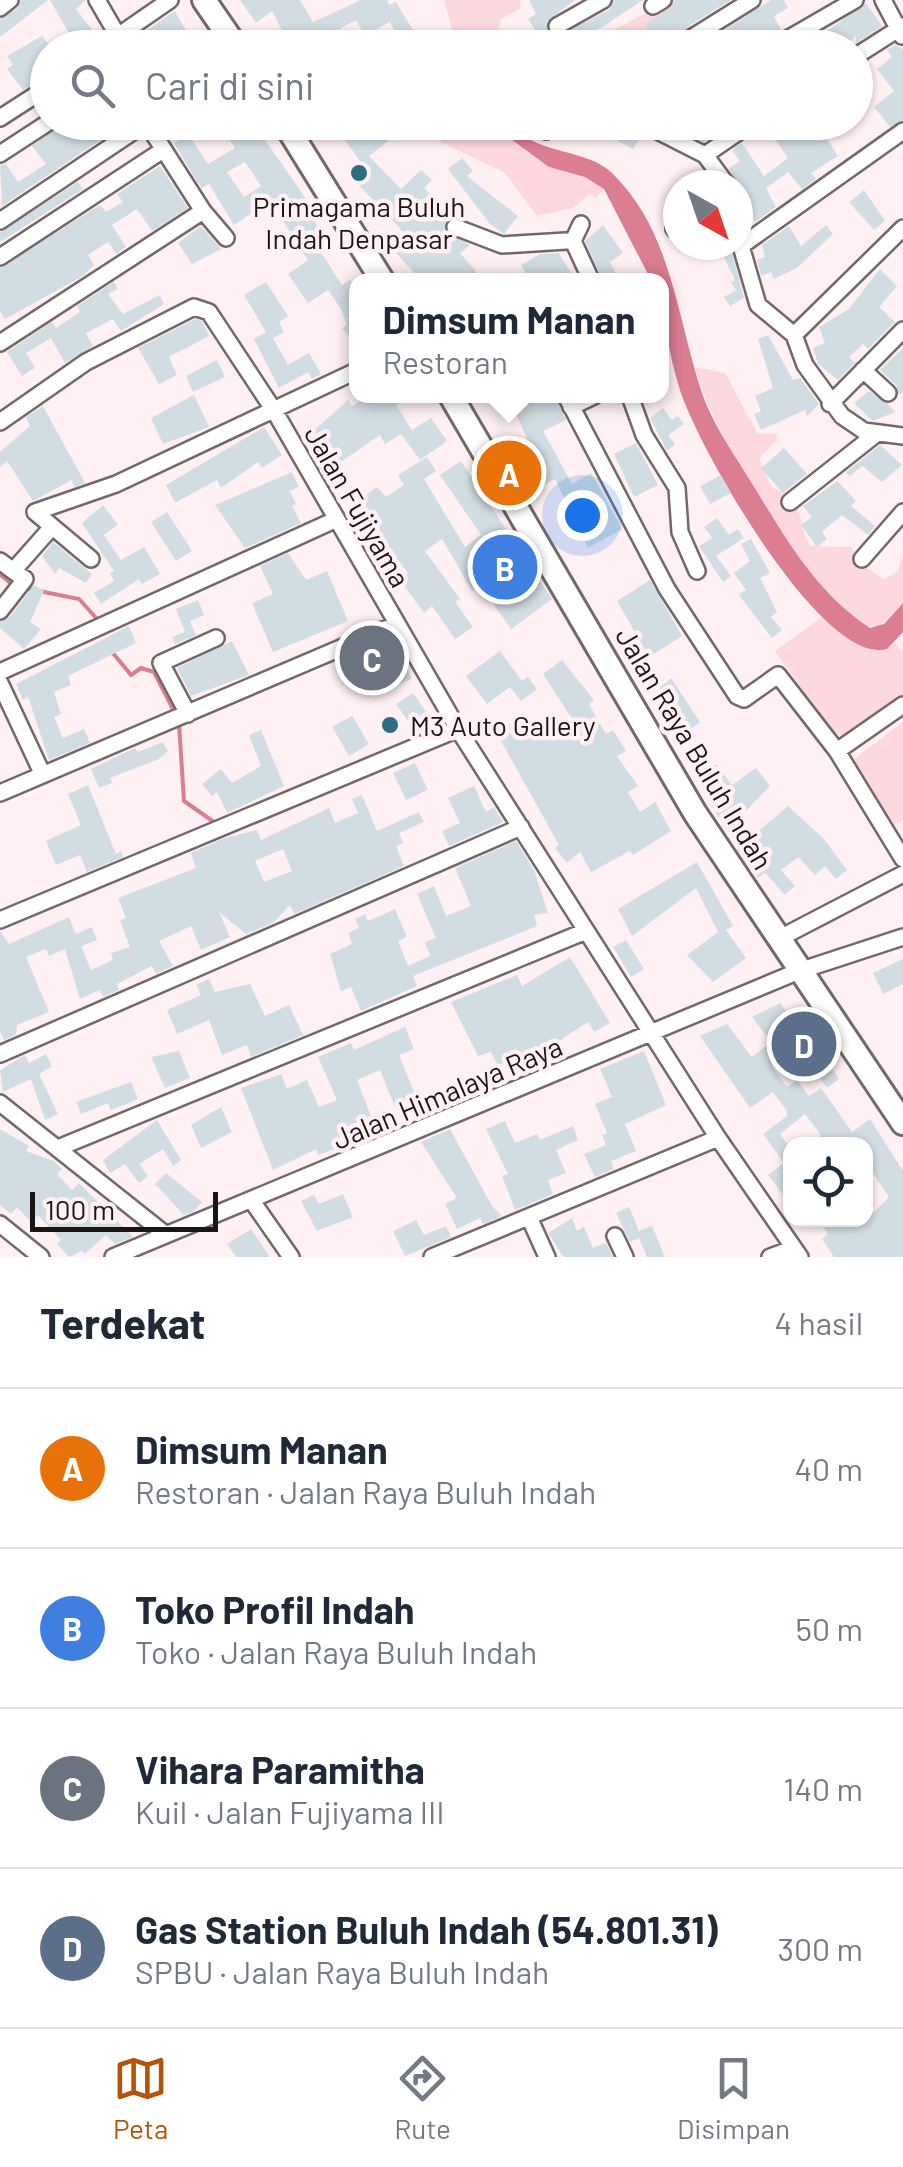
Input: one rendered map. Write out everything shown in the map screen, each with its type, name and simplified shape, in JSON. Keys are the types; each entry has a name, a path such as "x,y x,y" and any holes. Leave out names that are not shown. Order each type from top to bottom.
{"highway":[{"path":"204,0 225,30"},
{"path":"295,140 378,273"},
{"name":"Jalan Raya Buluh Indah","path":"455,403 694,813 903,1122"}],"street":[{"path":"0,8 10,0"},
{"path":"97,0 112,30"},
{"path":"133,30 170,0"},
{"path":"704,30 752,0"},
{"path":"803,30 854,0"},
{"path":"873,47 901,31 883,0"},
{"path":"557,26 592,3"},
{"path":"0,118 30,99"},
{"path":"753,237 903,131"},
{"path":"0,154 30,134"},
{"path":"0,222 121,140"},
{"path":"157,140 203,211 226,238"},
{"path":"684,140 705,155 716,170"},
{"path":"705,155 727,140"},
{"path":"0,257 163,150"},
{"path":"0,343 203,211"},
{"path":"581,224 573,241 588,273"},
{"path":"454,227 502,246 566,242"},
{"path":"794,334 903,228"},
{"path":"745,260 758,306 794,334 796,348 830,404 854,427 903,436"},
{"name":"Jalan Fujiyama","path":"0,422 86,362 194,307 215,319 275,412 458,729 718,1138 797,1252"},
{"path":"830,404 903,330"},
{"path":"863,370 888,393"},
{"path":"91,559 35,512 116,484 349,375"},
{"path":"569,403 667,588 737,696 744,699 778,675 897,834 903,858"},
{"path":"633,403 644,435 677,488 680,532 697,571"},
{"path":"790,502 876,434"},
{"path":"862,559 903,512"},
{"path":"0,672 337,519"},
{"path":"0,611 25,579 7,566 50,528"},
{"path":"0,793 397,624"},
{"path":"188,714 160,663 216,638"},
{"path":"0,682 43,775"},
{"path":"837,751 903,706"},
{"path":"0,920 458,729"},
{"path":"0,1054 521,827"},
{"path":"778,938 903,874"},
{"path":"58,1148 586,931"},
{"name":"Jalan Himalaya Raya","path":"113,1257 800,972 903,938"},
{"path":"0,1103 165,1234"},
{"path":"432,1257 718,1138"},
{"path":"252,1201 292,1257"},
{"path":"529,1217 547,1257"},
{"path":"0,1224 41,1257"},
{"path":"615,1236 625,1257"},
{"path":"770,1257 797,1252"}],"shaded area":[{"path":"444,0 520,0 521,8 501,19 498,30 452,30"},
{"path":"676,0 693,30 614,30"},
{"path":"512,140 549,167 585,177 604,189 596,198 590,194 573,208 537,216 505,173 441,142"},
{"path":"512,140 532,140 596,162 632,196 661,250 671,278 703,396 719,430 789,543 850,614 870,628 884,624 903,603 903,632 887,649 860,645 829,623 796,589 734,499 679,387 669,345 669,273 647,273 604,189 585,177 549,167"},
{"path":"695,367 725,373 757,433 775,434 777,439 759,459 771,487 795,504 810,546 851,547 859,562 884,580 898,571 903,553 903,603 879,627 867,627 835,602 788,546 732,454"},
{"path":"822,617 867,647 887,649 894,643 903,652 903,695 846,738 831,730 775,651"},
{"path":"903,722 903,819 892,827 853,760"}],"building":[{"path":"21,0 48,0 0,37 0,19 17,9"},
{"path":"50,0 86,0 76,9 92,30 67,30"},
{"path":"240,0 300,0 313,22 361,0 387,0 389,5 396,2 413,30 394,30 390,22 374,30 361,30 356,20 337,30 282,30 272,11 256,23"},
{"path":"529,0 575,0 547,21 548,30 535,30 528,19 536,14"},
{"path":"614,0 643,0 604,26 570,30 609,10"},
{"path":"674,0 731,0 682,30 649,30 645,24 670,9"},
{"path":"771,0 784,0 788,8 774,16 781,30 725,30"},
{"path":"866,3 882,26 873,32 828,30"},
{"path":"175,11 186,30 147,30"},
{"path":"30,43 30,86 23,90 7,69 13,65 7,56"},
{"path":"895,45 903,49 903,120 890,127 874,107 894,91 877,69 892,57 887,50"},
{"path":"40,140 100,140 2,206 0,165 6,164 18,182 46,164 32,146"},
{"path":"192,140 208,164 235,148 230,140 265,140 306,199 302,201 326,240 317,246 342,285 349,281 349,336 342,328 347,325 341,309 328,290 308,303 288,274 308,260 270,201 234,225 209,184 202,188 196,180 174,143","holes":["245,162 261,186 244,197 227,172"]},
{"path":"345,140 387,140 369,156 401,189 421,170 432,180 424,188 448,212 455,202 466,213 462,218 449,218 444,230 470,245 460,253 477,273 414,273 393,250 408,237 351,177 363,165"},
{"path":"616,140 638,140 633,149"},
{"path":"776,140 828,140 838,156 811,173 816,179 802,189 788,172 766,188 776,207 755,222 753,170 730,170 740,161 732,150 742,143 764,176 788,158"},
{"path":"462,158 473,171 467,176 518,216 504,234 490,224 448,169"},
{"path":"160,166 188,208 152,231 137,209 112,225 126,247 116,254 108,242 88,255 94,265 83,276 5,319 0,311 0,268 100,205 106,212 123,202 117,194"},
{"path":"78,182 83,189 0,242 0,232"},
{"path":"864,190 885,221 874,230 849,202"},
{"path":"603,225 623,253 610,262 616,273 599,273 585,241"},
{"path":"826,225 833,234 797,268 774,279 771,272 761,276 757,260 765,257 762,245 789,226 801,246"},
{"path":"201,226 221,249 192,264 178,243"},
{"path":"559,253 571,273 526,273 521,265 540,254"},
{"path":"725,260 734,260 744,298 730,306 724,297 736,290 731,282 735,280"},
{"path":"880,269 897,286 879,307 895,322 868,349 863,344 849,357 855,363 838,380 818,364 813,348 825,343 819,327 849,309"},
{"path":"114,282 118,289 108,294 123,314 160,295 164,304 121,331 113,319 86,333 93,346 65,363 51,338 26,353 35,368 22,376 7,352 52,322 56,328 80,312 77,306"},
{"path":"266,282 288,316 279,322 284,332 273,338 288,365 309,353 321,374 312,379 308,372 279,388 254,339 266,332 244,295"},
{"path":"195,319 202,321 209,336 169,357 177,375 159,384 138,348"},
{"path":"768,335 793,380 800,378 819,404 807,416 805,410 761,430 754,414 761,411 755,396 773,388 758,339"},
{"path":"903,348 903,392 899,395 896,385 880,370"},
{"path":"217,360 225,377 193,392 186,376"},
{"path":"869,391 895,412 872,421 854,403"},
{"path":"194,395 209,427 163,444 151,418"},
{"path":"348,400 352,406 399,403 396,405 412,430 431,418 447,441 420,460 401,434 385,444 380,435 335,466 311,433"},
{"path":"511,403 558,403 566,420 543,431 572,484 591,473 622,529 588,548 555,479 534,490 522,467 534,461 526,447 530,445"},
{"path":"43,406 85,483 74,487 72,480 33,501 7,461 0,467 0,452 30,426 26,417"},
{"path":"663,408 672,420 678,416 684,424 668,435 675,444 667,451 650,418"},
{"path":"264,427 282,455 262,468 258,462 221,488 217,480 175,503 166,485"},
{"path":"636,443 658,485 634,497 614,454"},
{"path":"880,445 902,465 882,482 862,466 850,476 846,472"},
{"path":"784,448 807,474 783,493 761,468"},
{"path":"427,457 436,471 424,479 465,547 481,535 440,475 461,461 552,599 511,629 494,605 502,599 490,580 472,591 442,539 425,551 460,599 455,602 473,627 455,639 432,606 424,613 399,579 408,573 369,523 361,529 354,518 362,513 355,503 377,487 386,497 404,485 398,475"},
{"path":"292,472 299,487 290,491 296,504 292,506 301,523 245,548 215,505"},
{"path":"721,475 731,493 710,504 700,486"},
{"path":"837,481 856,501 851,506 875,526 868,535 842,515 822,532 827,539 817,547 801,525 812,517 803,506"},
{"path":"103,505 118,525 104,535 121,560 144,547 160,574 142,584 139,579 101,604 94,593 114,581 110,573 114,571 82,523"},
{"path":"167,512 192,551 176,561 151,522"},
{"path":"717,518 729,535 738,529 744,538 716,556 731,576 723,582 699,546 712,538 704,527"},
{"path":"751,539 770,573 760,578 777,612 771,617 782,630 772,638 739,594 746,590 734,573 750,561 741,544"},
{"path":"53,542 92,574 86,583 59,568 55,574 42,556"},
{"path":"288,553 306,580 327,571 348,621 273,652 252,603 273,594 260,566"},
{"path":"650,580 682,636 649,657 617,601"},
{"path":"34,585 44,591 30,622 41,629 24,649 0,628 0,622 9,618"},
{"path":"198,600 204,615 190,621 196,635 175,644 172,637 185,632 176,609"},
{"path":"129,626 136,643 68,676 71,685 54,692 61,714 54,717 63,738 84,729 90,743 49,760 28,697 23,700 16,684"},
{"path":"393,638 412,679 369,697 361,677 352,681 343,659"},
{"path":"232,641 249,675 191,696 177,668"},
{"path":"500,651 522,681 528,677 537,689 521,701 510,687 487,704 466,676"},
{"path":"562,660 594,700 589,704 606,734 613,730 626,751 617,756 638,786 628,792 640,812 655,802 671,831 633,855 630,851 591,872 580,852 567,863 555,848 559,845 496,732 526,714 543,740 574,722 543,674"},
{"path":"671,678 700,722 685,734 678,726 685,720 659,688"},
{"path":"413,693 429,716 413,728 396,704"},
{"path":"352,716 369,744 349,756 332,727"},
{"path":"261,730 284,786 227,813 217,792 212,796 202,784 221,769 232,783 261,766 249,735"},
{"path":"163,742 168,751 159,759 110,778 112,783 99,788 91,769 135,748 138,752"},
{"path":"415,763 428,790 406,800 393,773"},
{"path":"716,764 732,785 756,768 770,786 727,830 709,802 721,794 705,773"},
{"path":"88,785 116,854 121,851 123,857 87,872 80,855 56,865 46,841 81,825 68,794"},
{"path":"474,786 486,812 494,807 503,822 449,846 442,831 460,823 448,798"},
{"path":"362,795 377,831 419,812 424,822 399,833 403,843 396,846 404,866 294,914 290,905 273,923 246,934 219,912 230,937 201,950 191,926 159,941 173,966 156,974 152,966 117,984 119,990 103,997 100,990 80,999 65,949 49,956 46,949 26,957 49,1012 17,1025 16,1035 4,1040 0,1031 0,931 9,944 69,917 76,934 92,927 97,940 81,946 91,970 113,960 111,953 130,947 120,920 126,918 118,898 196,868 191,853 225,838 257,830 261,840 329,808 335,823 358,813 352,799","holes":["283,849 292,871 264,882 255,861"]},
{"path":"788,806 823,838 847,870 836,879 825,866 815,875 798,857 781,870 795,886 785,895 765,873 758,878 737,849"},
{"path":"516,841 534,870 548,913 534,915 537,926 413,976 417,986 361,1011 351,987 341,991 330,954 352,944 348,933 359,928 355,919 365,914 368,921 395,909 407,937 398,941 408,966 430,956 425,942 436,938 417,894 434,886 446,916 471,906 455,868"},
{"path":"697,862 733,926 726,930 746,958 713,982 687,955 718,932 696,888 632,936 618,909"},
{"path":"626,940 644,969 631,977 613,947"},
{"path":"570,957 610,1023 594,1032 588,1022 533,1058 532,1054 518,1061 516,1057 498,1066 491,1052 478,1056 451,1002 517,975 522,986"},
{"path":"903,959 903,984 883,994 873,973"},
{"path":"209,979 215,992 250,984 265,1016 289,1005 303,1035 251,1057 247,1045 222,1055 209,1020 177,1034 167,1010 201,995 196,985"},
{"path":"780,1003 801,1031 808,1025 824,1044 818,1048 839,1079 827,1088 806,1058 800,1063 791,1051 772,1066 787,1087 797,1080 809,1096 821,1088 852,1132 870,1119 903,1171 903,1257 834,1257 822,1239 828,1234 823,1227 873,1227 873,1213 889,1197 873,1173 873,1137 818,1137 821,1135 805,1114 780,1134 783,1162 763,1134 787,1116 787,1111 773,1092 750,1108 700,1036 727,1024 752,1057 771,1042 752,1017"},
{"path":"405,1027 414,1049 399,1055 416,1097 395,1107 380,1070 357,1080 378,1134 318,1155 316,1149 273,1170 241,1088 281,1074 287,1089 307,1080 319,1107 337,1100 318,1057 351,1043 354,1050"},
{"path":"179,1051 190,1078 165,1088 151,1057"},
{"path":"644,1051 666,1105 625,1124 636,1151 611,1161 614,1169 595,1177 584,1154 606,1145 602,1135 607,1133 595,1104 612,1097 600,1069"},
{"path":"46,1054 52,1066 39,1074 58,1114 45,1120 31,1079 3,1092 0,1070 25,1055 29,1063"},
{"path":"131,1082 138,1099 111,1110 108,1103 81,1114 76,1102"},
{"path":"221,1107 232,1132 201,1148 191,1125"},
{"path":"157,1120 181,1160 173,1166 163,1149 139,1164 148,1176 139,1183 125,1164 110,1173 103,1160"},
{"path":"505,1121 515,1143 537,1134 540,1140 573,1126 578,1140 556,1150 566,1173 548,1180 553,1194 515,1210 502,1176 508,1174 486,1129"},
{"path":"0,1129 29,1146 26,1151 54,1161 62,1169 57,1174 72,1190 79,1183 133,1237 115,1244 106,1235 85,1254 82,1251 69,1257 57,1244 61,1240 38,1215 31,1222 17,1207 11,1214 0,1205"},
{"path":"450,1129 492,1206 502,1216 483,1224 480,1218 457,1229 445,1204 457,1198 421,1142"},
{"path":"783,1164 783,1195 768,1175"},
{"path":"166,1173 202,1202 193,1212 184,1215 155,1184"},
{"path":"343,1194 353,1217 317,1231 301,1201 314,1195 319,1204"},
{"path":"629,1207 639,1231 652,1226 665,1257 647,1257 639,1238 630,1242 616,1213"},
{"path":"572,1218 577,1231 584,1227 593,1248 606,1243 613,1257 563,1257 548,1233"},
{"path":"416,1220 424,1235 446,1226 451,1237 405,1256 393,1231"},
{"path":"251,1229 270,1257 236,1257 227,1244"}],"waterway":[{"path":"0,574 15,587"},
{"path":"24,588 79,599 98,620"},
{"path":"112,652 131,675 141,668 154,672 176,715"},
{"path":"179,724 184,801 214,822"}],"place":[{"name":"Primagama Buluh Indah Denpasar","path":"359,173"},
{"name":"Dimsum Manan","path":"509,473"},
{"name":"Toko Profil Indah","path":"505,567"},
{"name":"Vihara Paramitha","path":"372,658"},
{"name":"M3 Auto Gallery","path":"390,725"},
{"name":"Gas Station Buluh Indah (54.801.31)","path":"804,1044"}]}
